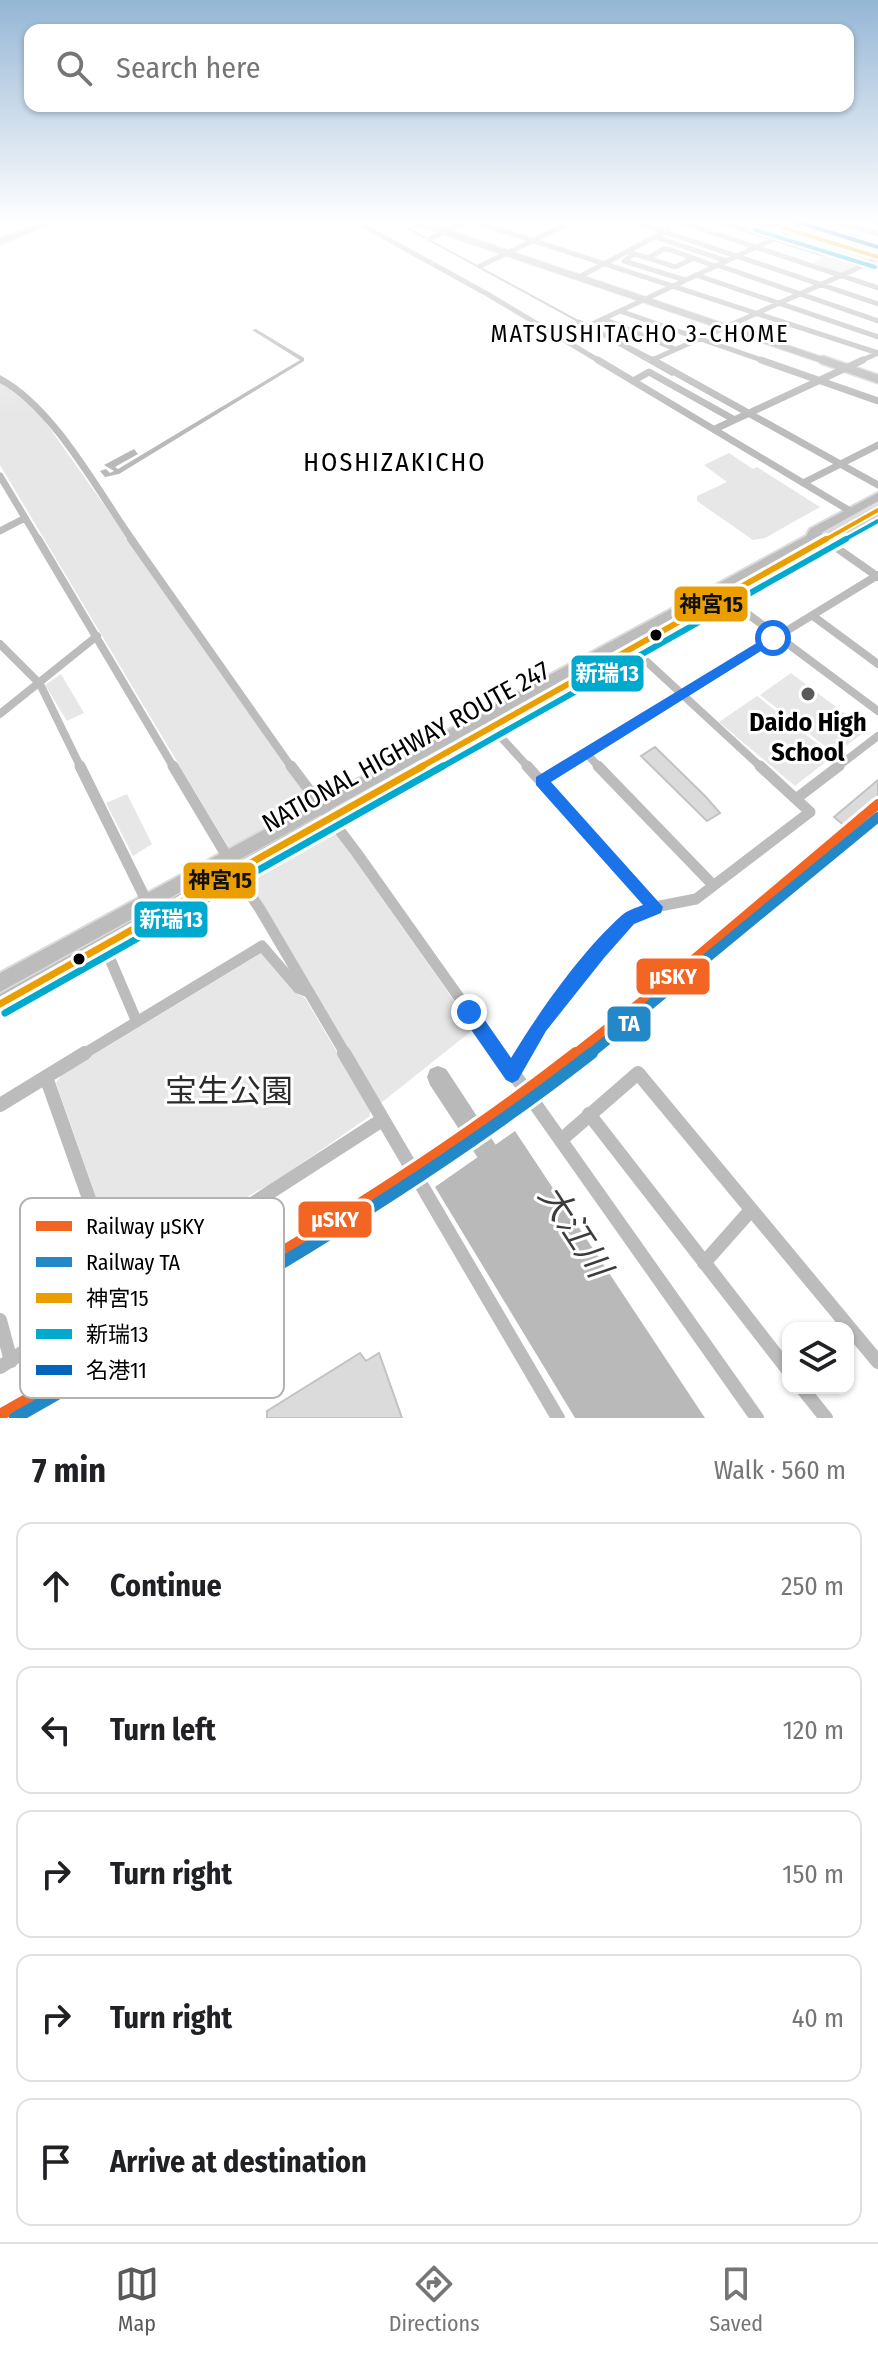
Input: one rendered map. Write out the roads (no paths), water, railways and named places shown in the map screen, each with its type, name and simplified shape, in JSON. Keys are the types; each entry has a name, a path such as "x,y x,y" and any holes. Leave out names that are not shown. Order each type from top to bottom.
{"highway":[{"name":"NATIONAL HIGHWAY ROUTE 247","path":"820,536 850,511 878,496"},
{"name":"NATIONAL HIGHWAY ROUTE 247","path":"0,1004 104,945 231,864 820,536 878,510"},
{"name":"NATIONAL HIGHWAY ROUTE 247","path":"487,722 632,648 720,593"},
{"name":"NATIONAL HIGHWAY ROUTE 247","path":"0,983 147,902 231,864"}],"main road":[{"path":"612,286 878,376"}],"street":[{"path":"473,286 850,511"},
{"path":"590,325 673,286"},
{"path":"674,286 878,353 715,429"},
{"path":"729,286 878,337"},
{"path":"777,286 878,321"},
{"path":"652,360 818,286"},
{"path":"829,286 878,304"},
{"path":"620,311 878,401"},
{"path":"604,319 675,349"},
{"path":"580,322 878,485"},
{"path":"633,381 649,372 733,419"},
{"path":"0,379 15,387 41,409 262,728 561,1140 757,1418"},
{"path":"676,406 693,396"},
{"path":"803,483 878,445"},
{"path":"0,476 260,909 558,1418"},
{"path":"0,531 25,518"},
{"path":"541,781 681,693 878,576 820,536"},
{"path":"720,593 878,711"},
{"path":"813,616 876,659"},
{"path":"0,714 97,636"},
{"path":"0,644 40,684 147,902"},
{"path":"512,1074 540,1025 629,919 655,907 696,899 810,812 632,648"},
{"path":"487,722 655,907"},
{"path":"797,798 878,740"},
{"path":"586,753 713,885"},
{"path":"104,945 137,1022"},
{"path":"0,1105 262,946 298,988 308,992"},
{"path":"561,1140 638,1073 878,1362"},
{"path":"46,1077 89,1198"},
{"path":"589,1114 782,1362"},
{"path":"262,1198 382,1120"},
{"path":"704,1263 751,1210"},
{"path":"0,1320 6,1364"},
{"path":"807,1394 826,1418"}],"water":[{"path":"256,329 304,358 304,361 119,474 105,477 100,471 114,471 104,465 134,449 138,454 115,467 118,469 300,360 252,330"},
{"path":"515,1131 705,1418 575,1418 435,1187"}],"waterway":[{"path":"514,286 578,321"},
{"path":"619,345 672,375"},
{"name":"大江川","path":"438,1077 499,1170"}],"rail line":[{"name":"μSKY","path":"284,1250 457,1140 566,1061 724,935 878,804"},
{"name":"TA","path":"284,1263 412,1183 520,1108 625,1027 878,817"},
{"name":"μSKY","path":"0,1415 30,1398"},
{"name":"TA","path":"15,1418 50,1398"}],"place":[{"name":"Daido High School","path":"808,694"}],"district":[{"name":"MATSUSHITACHO 3-CHOME","path":"640,334"},
{"name":"HOSHIZAKICHO","path":"395,462"}],"park label":[{"name":"宝生公園","path":"229,1091"}]}
